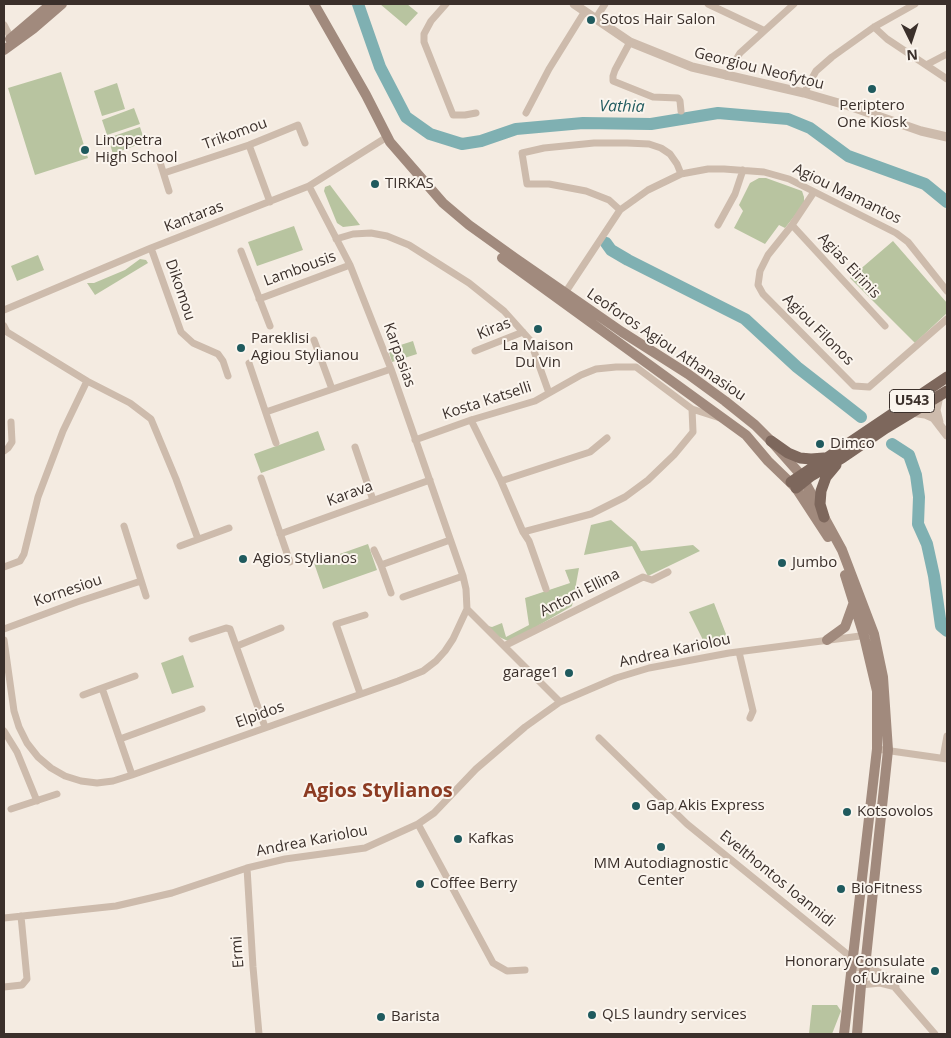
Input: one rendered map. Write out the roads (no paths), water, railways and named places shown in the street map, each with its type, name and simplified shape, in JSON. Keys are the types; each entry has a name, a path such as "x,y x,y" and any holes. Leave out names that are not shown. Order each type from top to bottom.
{"main road":[{"path":"4,50 9,41 51,4"},
{"path":"9,41 62,4"},
{"name":"Leoforos Agiou Athanasiou","path":"314,4 366,95 389,140 434,193 454,213 746,435 768,461 798,481 831,542 869,635"},
{"name":"Leoforos Agiou Athanasiou","path":"562,296 722,399 771,441 824,517 848,564 883,677 882,750 865,967 861,985 857,1034"},
{"name":"U543","path":"798,481 842,458 947,377"},
{"name":"U543","path":"798,481 828,457 912,412 943,393"},
{"path":"771,441 788,453 800,458 828,457"},
{"path":"824,517 820,497 823,484 826,476 842,458"},
{"path":"827,640 845,626 854,602"},
{"name":"Leoforos Agiou Athanasiou","path":"843,1032 882,750"}],"street":[{"path":"446,4 424,34 424,42 453,114 465,116 476,113"},
{"name":"Georgiou Neofytou","path":"574,4 630,42 692,68 849,106 921,131 947,137"},
{"path":"596,18 604,4"},
{"path":"708,4 763,30"},
{"path":"726,76 740,53 763,30 794,4"},
{"path":"804,94 816,71 874,27 915,4"},
{"path":"526,113 549,69 585,10"},
{"path":"4,25 9,41"},
{"path":"874,27 887,39 947,79"},
{"path":"630,42 615,70 613,82 653,97 678,98 681,112"},
{"path":"926,66 947,54"},
{"name":"Trikomou","path":"164,173 249,145 298,125 305,143"},
{"name":"Kantaras","path":"4,310 151,248 309,186 389,140"},
{"path":"620,210 609,200 586,191 549,184 527,184 522,153 544,148 594,144 649,144 661,148 670,154 681,174"},
{"path":"249,145 270,202"},
{"path":"159,159 170,191"},
{"name":"Agiou Mamantos","path":"562,296 620,210 648,190 681,174 708,169 764,172 790,179 896,233 908,242 947,291"},
{"path":"718,225 735,194 743,170"},
{"name":"Karpasias","path":"309,186 350,266 391,369 450,540"},
{"name":"Agiou Filonos","path":"814,192 792,225 768,255 760,271 758,285 763,294 854,386 869,387 947,319"},
{"name":"Agias Eirinis","path":"792,225 885,326"},
{"path":"336,239 353,234 371,233 387,236 409,244 470,283 504,311 530,340 549,393"},
{"name":"Dikomou","path":"151,248 181,332 193,343 218,354 223,361 228,376"},
{"path":"241,251 270,326"},
{"name":"Lambousis","path":"259,299 350,266"},
{"path":"4,326 7,332 87,381 130,403 150,419 176,479 198,540"},
{"name":"Kiras","path":"475,351 523,332"},
{"path":"314,340 332,389"},
{"path":"249,363 276,443"},
{"name":"Kosta Katselli","path":"415,440 471,420 535,401 580,375 596,369 616,367 636,367 692,409 702,414 726,420"},
{"path":"266,412 391,369"},
{"path":"4,567 20,561 24,554 38,497 63,431 87,381"},
{"path":"941,426 936,410 943,393"},
{"path":"523,532 592,514 626,497 674,455 693,432 692,409"},
{"path":"912,412 930,416 938,421 947,435"},
{"path":"471,420 501,481 523,532 530,541 546,589"},
{"path":"4,450 12,442 11,422"},
{"path":"501,481 590,452 607,438"},
{"path":"355,446 373,500"},
{"path":"261,478 290,562"},
{"name":"Karava","path":"280,534 430,480"},
{"path":"124,526 146,596"},
{"path":"180,546 229,528"},
{"path":"381,565 450,540"},
{"name":"Elpidos","path":"4,640 7,691 23,735 38,757 51,768 65,776 97,783 113,781 423,671 436,661 453,639 467,609 463,576 450,540"},
{"path":"374,550 391,593"},
{"name":"Antoni Ellina","path":"504,646 643,576 652,580 668,572"},
{"path":"403,597 463,576"},
{"name":"Kornesiou","path":"4,629 141,581"},
{"path":"467,609 560,702"},
{"path":"360,693 336,624 365,615"},
{"path":"192,638 226,628 230,629 265,727"},
{"path":"237,646 281,628"},
{"name":"Andrea Kariolou","path":"4,918 116,906 172,893 247,868 285,859 365,848 418,824 434,813 504,744 560,702 616,678 649,668 739,652 869,635"},
{"path":"739,652 753,711 750,718"},
{"path":"83,695 135,676"},
{"path":"102,688 132,775"},
{"path":"120,739 202,709"},
{"path":"4,731 17,752 37,801"},
{"path":"882,750 945,759 947,736"},
{"name":"Evelthontos Ioannidi","path":"599,738 687,824 852,963"},
{"path":"11,809 58,794"},
{"path":"418,824 494,963 507,971 525,970"},
{"name":"Ermi","path":"247,868 259,1034"},
{"path":"4,987 22,985 27,979 21,916"},
{"path":"852,963 877,971 889,979 935,1034"},
{"path":"861,985 880,983 896,987"}],"waterway":[{"name":"Vathia","path":"358,4 380,67 406,117 430,134 462,144 481,141 516,129 583,123 651,124 718,113 788,119 810,128 848,156 925,184 947,202"},
{"path":"606,243 611,250 628,260 745,319 797,367 861,417"},
{"path":"892,444 909,455 916,475 919,497 918,524 927,544 934,576 941,626 947,631"}],"place":[{"name":"Sotos Hair Salon","path":"591,20"},
{"name":"Periptero One Kiosk","path":"872,89"},
{"name":"Linopetra High School","path":"85,150"},
{"name":"TIRKAS","path":"375,184"},
{"name":"La Maison Du Vin","path":"538,329"},
{"name":"Pareklisi Agiou Stylianou","path":"241,348"},
{"name":"Dimco","path":"820,444"},
{"name":"Agios Stylianos","path":"243,559"},
{"name":"Jumbo","path":"782,563"},
{"name":"garage1","path":"569,673"},
{"name":"Gap Akis Express","path":"636,806"},
{"name":"Kotsovolos","path":"847,812"},
{"name":"Kafkas","path":"458,839"},
{"name":"MM Autodiagnostic Center","path":"661,847"},
{"name":"Coffee Berry","path":"420,884"},
{"name":"BioFitness","path":"841,889"},
{"name":"Honorary Consulate of Ukraine","path":"935,971"},
{"name":"QLS laundry services","path":"592,1015"},
{"name":"Barista","path":"381,1017"}],"district":[{"name":"Agios Stylianos","path":"378,791"}]}
